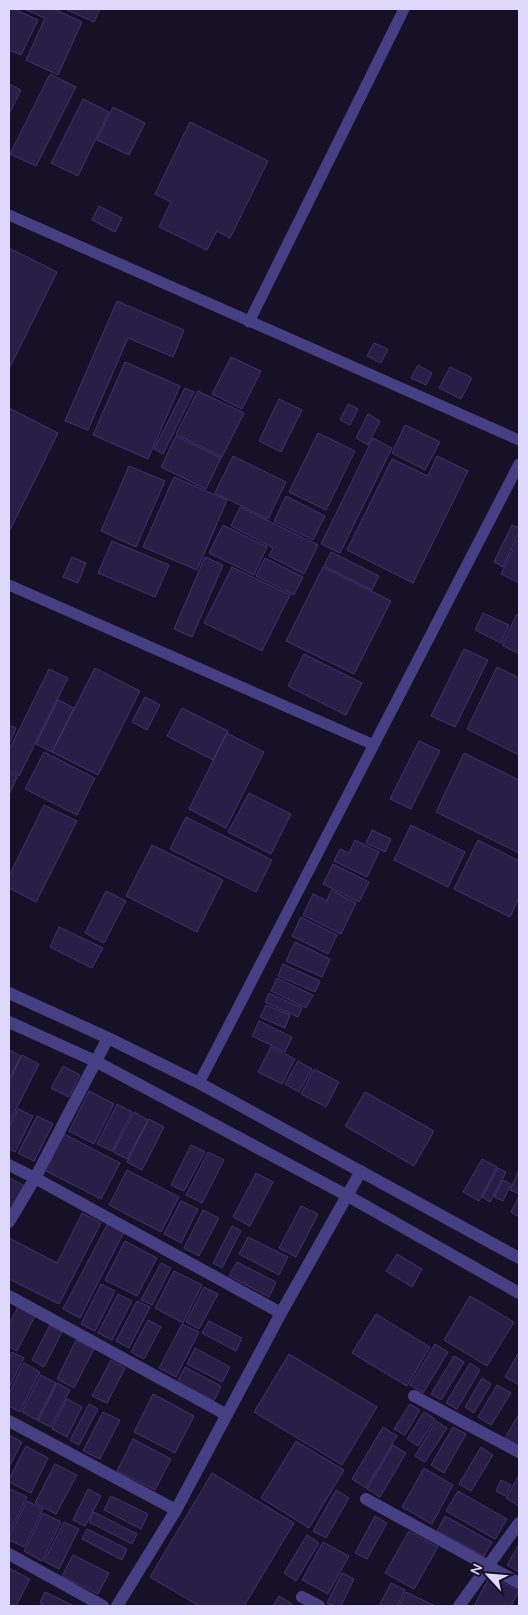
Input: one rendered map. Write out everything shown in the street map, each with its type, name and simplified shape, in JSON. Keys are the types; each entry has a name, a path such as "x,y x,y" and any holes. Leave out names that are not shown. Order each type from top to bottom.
{"street":[{"path":"9,993 108,1038 199,1083 519,1258"},
{"path":"9,1022 95,1061 348,1196 519,1293"},
{"path":"9,1222 35,1178 108,1038"},
{"path":"9,1165 281,1313"},
{"path":"117,1606 176,1510 281,1313 361,1172"},
{"path":"9,1296 227,1415"},
{"path":"414,1396 519,1452"},
{"path":"9,1422 176,1510"},
{"path":"366,1500 519,1583"},
{"path":"459,1606 519,1523"},
{"path":"9,1554 103,1606"},
{"path":"302,1597 319,1606"}],"lane":[{"path":"249,322 404,9"},
{"path":"9,215 519,440"},
{"path":"199,1083 519,464"},
{"path":"9,585 374,745"}],"building":[{"path":"9,9 14,9 38,20 21,55 9,50"},
{"path":"24,9 54,9 82,22 58,75 26,60 45,18"},
{"path":"65,9 100,9 94,22"},
{"path":"50,74 76,87 36,166 10,154"},
{"path":"9,84 21,90 9,114"},
{"path":"83,99 109,112 78,176 51,163"},
{"path":"113,107 145,123 129,155 97,140"},
{"path":"190,122 268,161 230,238 217,231 207,250 159,227 171,202 155,194"},
{"path":"99,206 122,218 115,232 92,220"},
{"path":"9,248 57,272 9,369"},
{"path":"117,301 184,330 173,357 128,338 88,430 65,421"},
{"path":"374,343 388,349 381,363 367,356"},
{"path":"231,357 261,371 242,409 212,394"},
{"path":"125,362 180,386 148,459 93,435"},
{"path":"418,365 432,373 426,385 411,378"},
{"path":"450,367 472,378 461,399 439,388"},
{"path":"185,388 194,392 163,454 154,449"},
{"path":"198,391 244,413 222,457 176,434"},
{"path":"279,399 302,410 281,452 259,441"},
{"path":"348,404 358,409 350,425 340,420"},
{"path":"9,408 58,433 9,532"},
{"path":"368,414 380,421 368,445 356,438"},
{"path":"405,425 440,442 425,470 392,453"},
{"path":"318,433 355,451 326,510 289,492"},
{"path":"176,436 221,458 206,489 161,467"},
{"path":"373,438 392,448 340,553 321,544"},
{"path":"233,456 286,482 268,519 215,493"},
{"path":"437,456 468,471 413,583 347,550 392,459 428,476"},
{"path":"129,466 165,481 136,547 101,531"},
{"path":"174,477 227,500 197,570 143,547"},
{"path":"286,496 325,516 313,540 274,521"},
{"path":"240,507 318,545 304,574 269,556 273,548 231,526"},
{"path":"223,525 267,547 254,575 209,553"},
{"path":"512,525 519,528 519,533 503,567 494,562"},
{"path":"519,538 519,583 501,574"},
{"path":"112,541 169,565 155,597 98,573"},
{"path":"331,552 379,576 372,590 324,566"},
{"path":"72,557 86,563 78,583 63,577"},
{"path":"205,557 223,565 192,637 174,629"},
{"path":"265,558 303,577 294,595 256,576"},
{"path":"232,567 290,595 262,651 204,623"},
{"path":"323,567 391,601 354,674 286,641"},
{"path":"483,613 509,625 501,643 475,630"},
{"path":"517,614 519,615 519,654 502,645"},
{"path":"464,649 488,660 455,727 431,716"},
{"path":"304,654 362,683 346,715 288,686"},
{"path":"497,667 519,678 519,755 467,729"},
{"path":"95,668 140,691 98,775 52,752"},
{"path":"49,669 68,678 19,776 9,771 9,750"},
{"path":"145,697 160,705 147,730 132,722"},
{"path":"58,700 74,708 52,752 36,744"},
{"path":"182,708 228,731 213,760 167,736"},
{"path":"9,725 16,728 9,744"},
{"path":"227,733 264,752 226,828 189,809"},
{"path":"419,741 440,751 411,809 390,799"},
{"path":"44,752 95,778 77,815 25,789"},
{"path":"464,753 519,780 519,853 436,812"},
{"path":"9,773 17,777 9,795"},
{"path":"249,793 291,814 271,854 228,832"},
{"path":"44,805 77,821 36,902 9,888 9,876"},
{"path":"186,817 272,860 256,892 170,849"},
{"path":"411,825 465,852 448,887 394,860"},
{"path":"372,830 391,839 385,852 366,843"},
{"path":"355,840 379,852 367,877 334,861 340,849 349,853"},
{"path":"478,840 519,861 519,898 510,917 454,889"},
{"path":"152,845 223,880 197,932 126,896"},
{"path":"333,864 369,882 359,902 323,884"},
{"path":"331,890 356,903 341,934 303,915 313,894 327,901"},
{"path":"106,891 126,901 104,943 85,933"},
{"path":"301,917 337,935 328,954 292,936"},
{"path":"59,927 103,948 92,968 50,947"},
{"path":"295,942 330,959 322,977 286,961"},
{"path":"283,964 320,981 315,992 278,976"},
{"path":"277,978 313,995 306,1008 271,991"},
{"path":"269,993 302,1008 298,1017 265,1002"},
{"path":"266,1005 290,1015 285,1028 260,1017"},
{"path":"259,1021 292,1037 285,1052 252,1036"},
{"path":"271,1047 295,1059 282,1084 258,1072"},
{"path":"9,1050 21,1056 9,1079"},
{"path":"22,1055 39,1064 9,1123 9,1082"},
{"path":"298,1061 312,1069 299,1092 285,1084"},
{"path":"63,1066 80,1075 69,1097 51,1088"},
{"path":"314,1069 339,1082 326,1107 301,1094"},
{"path":"89,1091 114,1104 94,1144 69,1131"},
{"path":"365,1092 434,1131 414,1166 345,1126"},
{"path":"117,1104 132,1112 112,1151 97,1144"},
{"path":"18,1109 33,1116 15,1152 9,1149 9,1127"},
{"path":"134,1112 148,1120 127,1159 113,1152"},
{"path":"37,1116 53,1124 34,1161 18,1153"},
{"path":"149,1119 164,1127 142,1170 127,1162"},
{"path":"62,1133 120,1163 101,1199 44,1170"},
{"path":"191,1145 205,1152 184,1191 171,1185"},
{"path":"208,1152 224,1160 202,1203 186,1195"},
{"path":"482,1159 497,1167 479,1201 463,1192"},
{"path":"498,1168 506,1172 490,1202 482,1197"},
{"path":"127,1170 179,1197 161,1232 109,1205"},
{"path":"519,1172 519,1194 510,1190"},
{"path":"256,1173 273,1182 250,1226 233,1217"},
{"path":"9,1178 27,1187 9,1211"},
{"path":"503,1180 511,1184 503,1201 494,1197"},
{"path":"519,1196 519,1217 511,1212"},
{"path":"181,1201 198,1209 181,1243 164,1234"},
{"path":"301,1206 318,1214 296,1257 279,1248"},
{"path":"203,1210 219,1218 199,1256 184,1248"},
{"path":"82,1213 101,1223 59,1304 9,1279 9,1238 57,1263"},
{"path":"108,1223 124,1232 80,1318 63,1309"},
{"path":"232,1226 241,1231 222,1268 213,1263"},
{"path":"248,1237 288,1257 279,1275 239,1254"},
{"path":"125,1241 157,1258 137,1296 105,1280"},
{"path":"397,1254 422,1269 412,1287 386,1271"},
{"path":"237,1262 276,1282 269,1297 229,1276"},
{"path":"161,1263 171,1268 152,1305 141,1300"},
{"path":"174,1271 202,1285 183,1323 155,1308"},
{"path":"101,1284 115,1291 95,1331 81,1324"},
{"path":"204,1287 218,1294 199,1329 186,1322"},
{"path":"118,1294 132,1301 112,1340 98,1333"},
{"path":"470,1296 514,1322 487,1366 444,1340"},
{"path":"137,1301 150,1307 129,1348 116,1341"},
{"path":"18,1307 35,1316 17,1351 9,1347 9,1324"},
{"path":"376,1314 430,1347 407,1386 352,1353"},
{"path":"148,1320 161,1327 144,1359 131,1352"},
{"path":"209,1321 242,1338 236,1351 202,1333"},
{"path":"182,1324 199,1332 176,1377 159,1368"},
{"path":"50,1325 62,1332 44,1367 32,1360"},
{"path":"76,1340 94,1349 74,1388 57,1379"},
{"path":"435,1344 448,1352 423,1393 410,1385"},
{"path":"195,1348 230,1367 222,1382 187,1364"},
{"path":"12,1352 24,1358 9,1388 9,1359"},
{"path":"519,1352 519,1385 505,1377"},
{"path":"289,1354 377,1407 342,1465 254,1412"},
{"path":"454,1356 464,1362 441,1400 431,1394"},
{"path":"111,1360 125,1368 107,1403 92,1396"},
{"path":"24,1363 40,1372 20,1412 9,1406 9,1393"},
{"path":"470,1363 480,1370 457,1409 446,1403"},
{"path":"185,1367 221,1386 214,1401 177,1382"},
{"path":"41,1375 56,1383 37,1420 22,1412"},
{"path":"482,1378 491,1384 474,1413 465,1407"},
{"path":"57,1383 70,1390 51,1427 38,1421"},
{"path":"497,1385 511,1393 491,1425 478,1417"},
{"path":"153,1394 194,1416 175,1453 134,1432"},
{"path":"67,1399 82,1407 67,1437 52,1429"},
{"path":"89,1404 98,1409 79,1445 70,1440"},
{"path":"410,1404 420,1410 405,1435 394,1429"},
{"path":"103,1412 120,1420 100,1459 83,1451"},
{"path":"424,1412 435,1419 418,1446 407,1439"},
{"path":"519,1414 519,1442 517,1445 505,1438"},
{"path":"436,1421 447,1428 425,1462 415,1456"},
{"path":"383,1427 397,1436 366,1488 352,1479"},
{"path":"453,1427 466,1434 444,1473 431,1465"},
{"path":"9,1435 22,1442 9,1467"},
{"path":"133,1439 171,1459 155,1490 117,1471"},
{"path":"296,1441 344,1470 309,1528 261,1498"},
{"path":"393,1445 406,1453 380,1497 367,1489"},
{"path":"26,1446 48,1458 31,1493 9,1482"},
{"path":"481,1447 493,1455 471,1491 459,1484"},
{"path":"55,1464 77,1475 56,1514 35,1503"},
{"path":"424,1468 453,1485 432,1524 402,1507"},
{"path":"212,1473 294,1523 244,1606 199,1606 150,1577"},
{"path":"519,1475 519,1506 506,1498"},
{"path":"501,1480 511,1485 505,1496 496,1491"},
{"path":"11,1489 27,1497 9,1533 9,1494"},
{"path":"88,1489 101,1496 85,1526 73,1520"},
{"path":"336,1490 349,1498 326,1538 313,1531"},
{"path":"458,1491 507,1519 495,1539 446,1511"},
{"path":"111,1496 148,1514 141,1529 104,1510"},
{"path":"27,1501 43,1509 24,1547 9,1540 9,1537"},
{"path":"94,1512 137,1534 132,1544 89,1522"},
{"path":"43,1513 61,1522 42,1561 24,1551"},
{"path":"375,1516 387,1523 367,1559 355,1553"},
{"path":"445,1516 492,1542 484,1556 437,1531"},
{"path":"64,1522 79,1529 59,1569 44,1561"},
{"path":"87,1529 127,1549 122,1560 82,1539"},
{"path":"409,1531 438,1547 414,1589 385,1573"},
{"path":"307,1535 319,1543 296,1581 284,1573"},
{"path":"323,1542 349,1556 328,1594 302,1580"},
{"path":"519,1544 519,1572 507,1565"},
{"path":"73,1555 109,1573 98,1594 62,1576"},
{"path":"9,1568 30,1579 16,1606 9,1606"},
{"path":"342,1573 354,1579 341,1606 334,1606 327,1603"},
{"path":"490,1576 519,1591 511,1606 474,1606"},
{"path":"391,1583 405,1590 397,1606 379,1606"},
{"path":"45,1592 74,1606 45,1606 40,1603"},
{"path":"406,1592 435,1606 399,1606"},
{"path":"279,1596 292,1604 291,1606 273,1606"}]}
